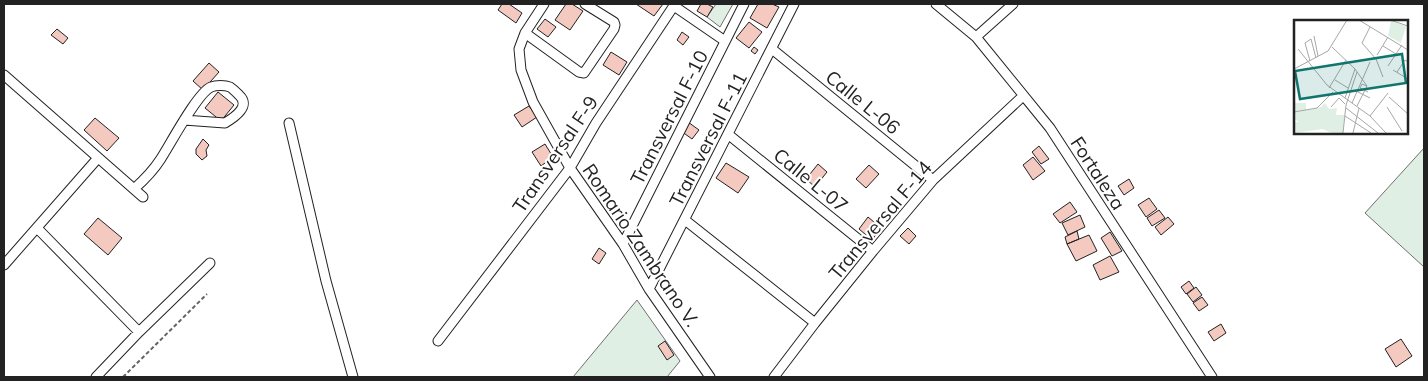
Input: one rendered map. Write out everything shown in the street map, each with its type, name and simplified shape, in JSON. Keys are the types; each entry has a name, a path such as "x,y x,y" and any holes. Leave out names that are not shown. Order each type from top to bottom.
{"street":[{"path":"544,4 525,33 579,72 584,72 615,25 614,22 585,4"},
{"name":"Transversal F-10","path":"623,244 744,4"},
{"name":"Transversal F-11","path":"649,289 794,4"},
{"name":"Fortaleza","path":"936,4 976,37 1050,128 1212,377"},
{"path":"976,37 1013,4"},
{"path":"674,5 724,41"},
{"name":"Transversal F-9","path":"438,341 570,168 596,123 674,5"},
{"name":"Romario Zambrano V.","path":"525,33 519,49 521,70 533,102 570,168 623,244 649,289 710,377"},
{"name":"Calle L-06","path":"772,49 933,180"},
{"path":"4,75 143,197"},
{"path":"134,189 159,162 184,120 210,87 218,85 230,87 244,101 242,108 225,123 184,120"},
{"name":"Transversal F-14","path":"774,377 815,322 933,180 1023,96"},
{"path":"289,123 324,271 353,377"},
{"name":"Calle L-07","path":"729,135 873,251"},
{"path":"4,265 98,158"},
{"path":"685,220 815,322"},
{"path":"37,228 139,332"},
{"path":"96,377 210,263"}],"path":[{"path":"123,377 207,294"}],"green space":[{"path":"716,4 733,4 720,27 707,17"},
{"path":"1424,148 1424,267 1365,213"},
{"path":"637,300 680,361 667,377 573,377"}],"building":[{"path":"502,4 509,4 522,13 516,23 498,10"},
{"path":"566,4 572,4 583,11 570,30 555,20"},
{"path":"636,4 663,4 654,16"},
{"path":"701,4 713,7 707,17 697,11"},
{"path":"758,4 772,4 779,7 767,28 750,18"},
{"path":"545,19 556,27 548,37 537,29"},
{"path":"749,22 762,32 749,48 736,38"},
{"path":"57,29 68,38 63,44 51,35"},
{"path":"682,32 689,37 683,45 677,40"},
{"path":"754,47 758,50 755,54 751,51"},
{"path":"611,52 627,62 619,75 603,65"},
{"path":"209,63 219,72 203,90 193,81"},
{"path":"218,92 234,105 221,121 205,108"},
{"path":"529,106 537,117 522,127 514,115"},
{"path":"95,118 119,138 107,151 84,130"},
{"path":"688,122 699,130 692,139 681,131"},
{"path":"203,139 209,145 206,150 207,156 202,160 196,154 196,149"},
{"path":"545,144 553,157 541,166 532,152"},
{"path":"1039,146 1049,159 1041,164 1032,152"},
{"path":"1033,157 1045,171 1033,180 1023,165"},
{"path":"726,163 749,177 738,193 716,178"},
{"path":"818,164 827,172 815,187 806,179"},
{"path":"869,165 879,174 866,188 856,179"},
{"path":"1129,179 1134,188 1124,195 1118,186"},
{"path":"1149,198 1157,209 1146,217 1138,205"},
{"path":"1070,202 1077,212 1060,223 1053,214"},
{"path":"1159,210 1165,218 1152,226 1147,218"},
{"path":"1080,215 1085,227 1068,235 1062,223"},
{"path":"868,217 881,228 872,240 859,229"},
{"path":"1168,217 1174,224 1161,235 1155,227"},
{"path":"98,218 122,238 108,255 84,234"},
{"path":"908,228 916,236 909,244 900,236"},
{"path":"1077,231 1079,239 1067,244 1065,237"},
{"path":"1110,232 1122,251 1112,256 1101,238"},
{"path":"1089,235 1097,251 1076,261 1067,244"},
{"path":"599,248 606,253 599,264 592,259"},
{"path":"1110,256 1119,272 1100,280 1093,265"},
{"path":"1189,281 1194,288 1186,294 1181,287"},
{"path":"1196,287 1202,295 1193,302 1187,294"},
{"path":"1202,297 1208,305 1199,311 1193,303"},
{"path":"1221,324 1226,333 1214,341 1208,332"},
{"path":"1401,339 1412,356 1396,367 1385,349"},
{"path":"665,341 674,355 667,360 658,346"}]}
